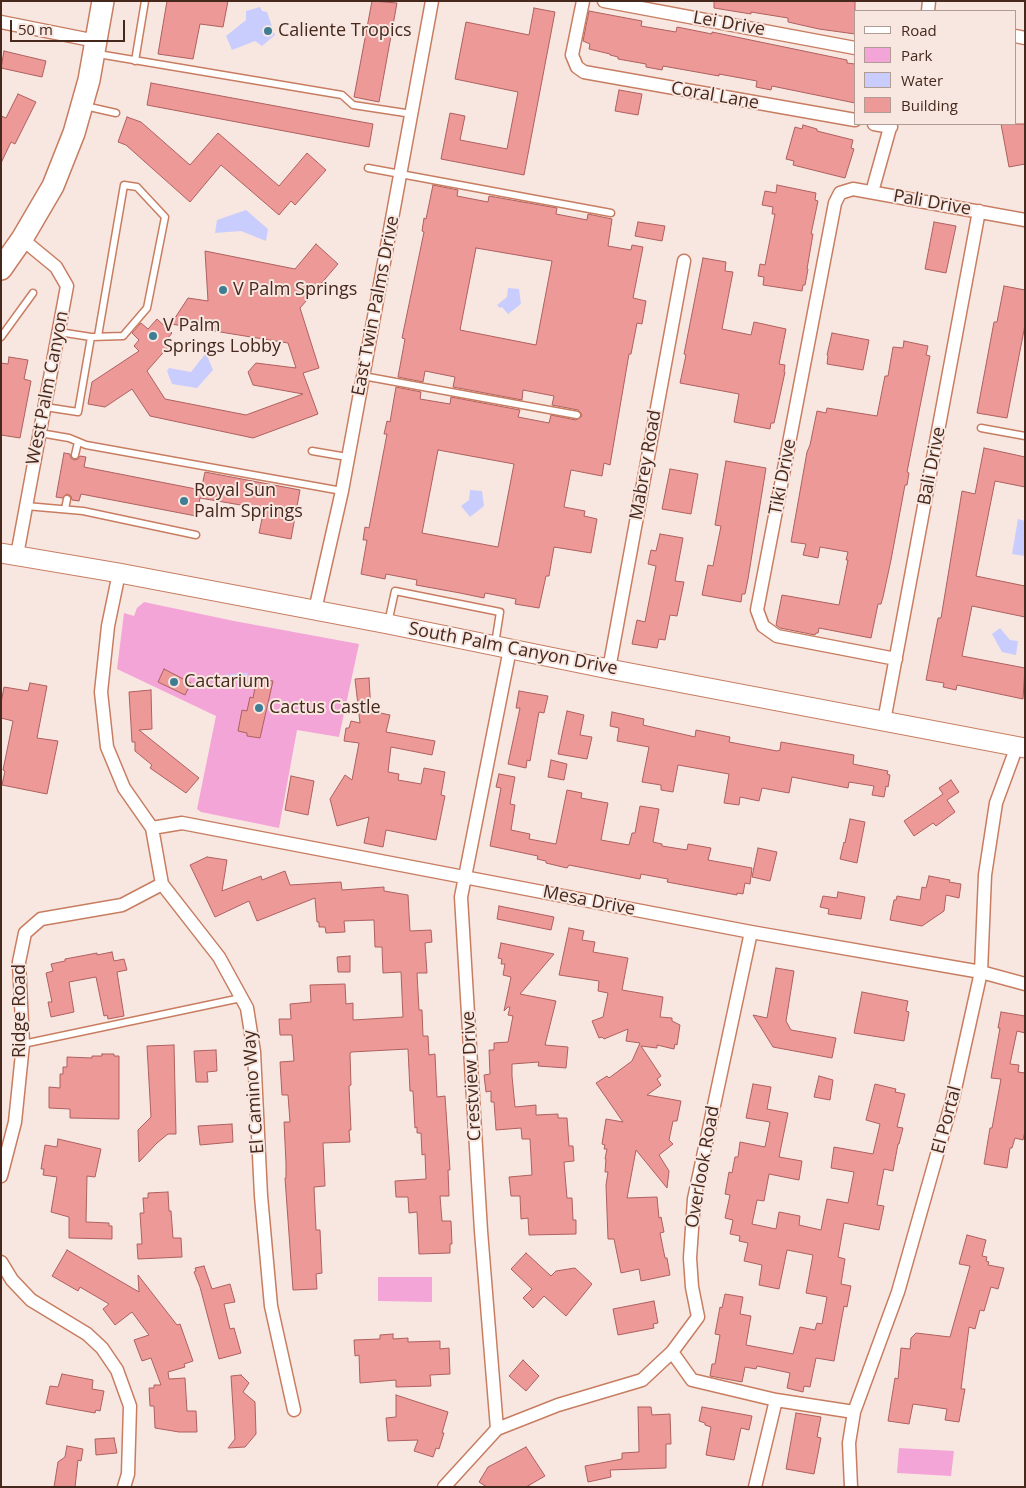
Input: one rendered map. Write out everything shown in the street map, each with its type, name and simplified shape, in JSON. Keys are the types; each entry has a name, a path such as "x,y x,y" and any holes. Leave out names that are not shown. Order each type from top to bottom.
{"main road":[{"path":"1,269 22,239 53,186 74,133 95,47 103,1"}],"street":[{"name":"East Twin Palms Drive","path":"315,610 342,491 432,1"},
{"name":"Coral Lane","path":"583,1 572,55 577,67 584,72 854,120"},
{"name":"Lei Drive","path":"604,1 854,48"},
{"path":"1,22 95,47"},
{"path":"872,192 891,125"},
{"name":"Pali Drive","path":"840,193 852,189 1025,220"},
{"name":"Tiki Drive","path":"840,193 835,203 757,610 763,626 777,636 896,659"},
{"name":"Bali Drive","path":"884,721 979,211"},
{"name":"West Palm Canyon","path":"9,554 26,506 67,286 56,267 22,239"},
{"name":"Mabrey Road","path":"609,669 684,260"},
{"name":"South Palm Canyon Drive","path":"9,554 315,610 609,669 1021,747"},
{"name":"El Camino Way","path":"119,573 108,626 101,692 107,747 124,788 152,828 162,884 219,957 246,1008 254,1052 261,1196 270,1306 294,1410"},
{"name":"Crestview Drive","path":"497,1429 481,1231 461,897 502,647"},
{"name":"El Portal","path":"851,1487 849,1443 854,1412 898,1292 953,1098 981,972 985,875 996,802 1021,747"},
{"name":"Mesa Drive","path":"152,828 182,823 751,932 981,972 1025,984"},
{"name":"Ridge Road","path":"1,1176 16,1122 22,1044 19,962 25,933 41,919 122,905 162,884"},
{"name":"Overlook Road","path":"497,1429 558,1405 642,1380 672,1352 698,1317 692,1287 690,1258 694,1199 751,932"},
{"path":"1,1262 12,1280 32,1300 87,1334 102,1348 117,1370 130,1406 128,1474 124,1487"},
{"path":"672,1352 692,1380 776,1400 854,1412"},
{"path":"755,1487 776,1400"},
{"path":"444,1487 497,1429"}],"lane":[{"path":"135,61 145,1"},
{"path":"95,47 135,61 342,95 353,105 412,114"},
{"path":"82,106 116,113"},
{"path":"368,168 612,213"},
{"path":"45,407 78,412 94,337 124,184 137,187 165,217 147,308 123,336 94,337 59,332"},
{"path":"1,337 33,293"},
{"path":"363,376 577,414"},
{"path":"981,428 1025,436"},
{"path":"40,433 69,438 78,442 342,491"},
{"path":"75,455 78,442"},
{"path":"312,451 348,457"},
{"path":"65,509 67,499"},
{"path":"26,506 84,511 196,535"},
{"path":"388,624 394,591 491,610 500,612 502,647"},
{"path":"22,1044 241,998"}],"green space":[{"path":"144,602 359,644 339,737 297,730 279,828 201,812 197,809 216,716 117,669 124,613 134,616 137,608"},
{"path":"378,1277 432,1277 432,1302 378,1301"},
{"path":"899,1448 954,1451 951,1476 897,1473"}],"water":[{"path":"260,7 262,11 267,12 275,35 262,46 255,41 232,50 226,36 246,20 246,11"},
{"path":"246,210 268,229 266,241 241,231 215,233 217,220"},
{"path":"508,288 519,289 521,304 508,314 502,307 500,308 497,305 507,297"},
{"path":"206,353 213,370 197,388 172,384 167,371 169,368 191,372"},
{"path":"470,490 482,491 484,506 470,517 461,506 469,500"},
{"path":"1018,519 1025,521 1025,556 1012,554"},
{"path":"1000,628 1010,640 1018,641 1016,655 1002,652 992,634"}],"building":[{"path":"167,1 228,1 223,27 200,24 193,59 158,54"},
{"path":"372,1 397,3 379,102 354,97"},
{"path":"714,1 855,1 854,34 788,22 788,18 714,8"},
{"path":"534,8 555,12 524,175 441,159 450,113 465,116 460,140 507,149 518,92 455,79 466,22 529,35"},
{"path":"589,11 642,21 641,26 676,32 677,27 712,34 712,32 847,60 847,63 854,64 854,103 772,86 771,90 756,87 757,81 719,74 719,76 663,66 662,70 646,67 646,64 618,59 618,57 610,54 589,49 590,44 583,41"},
{"path":"4,51 46,61 42,77 1,68"},
{"path":"151,83 373,124 369,147 147,105"},
{"path":"619,90 642,94 638,115 615,111"},
{"path":"18,94 36,102 15,144 11,142 1,163 1,116 6,118"},
{"path":"127,117 141,122 190,165 218,133 279,186 307,153 326,170 295,205 291,201 279,215 221,165 190,202 126,145 118,142"},
{"path":"1025,124 1025,164 1009,167 1001,125"},
{"path":"803,125 817,129 817,131 853,140 851,148 854,149 845,178 793,165 794,161 786,159 795,127 802,129"},
{"path":"433,185 458,190 457,196 488,202 489,196 557,208 556,214 587,220 588,214 612,219 608,246 631,250 632,245 643,247 633,298 646,301 642,324 637,323 631,354 629,354 610,465 604,463 602,476 571,470 564,507 585,511 584,516 597,519 591,553 554,547 549,576 546,576 539,608 515,604 516,599 485,593 484,598 416,585 417,580 386,574 385,579 361,574 367,540 363,540 365,527 369,528 387,434 384,434 387,421 390,422 396,387 421,392 420,399 450,404 451,397 520,410 518,417 549,423 551,415 576,420 582,416 578,410 552,405 554,396 523,390 522,400 453,387 455,377 425,371 423,382 398,377 405,339 402,338 424,232 422,231 424,218 426,219","holes":["476,248 552,261 536,345 460,330","438,450 514,464 498,547 422,533"]},
{"path":"777,185 816,193 815,200 818,201 811,234 813,234 808,269 802,291 763,285 764,277 758,276 760,264 765,265 775,214 772,214 773,207 762,205 765,191 776,193"},
{"path":"638,222 665,226 662,241 635,236"},
{"path":"934,222 956,226 946,273 925,269"},
{"path":"316,244 338,264 300,308 319,368 303,373 318,414 253,438 150,416 132,389 105,407 88,404 92,382 139,351 134,346 139,340 132,333 141,323 148,329 157,319 172,333 164,343 168,347 147,371 165,399 246,415 303,394 253,385 248,372 256,363 296,368 288,343 171,324 188,298 208,301 205,251 295,269"},
{"path":"703,258 726,262 725,271 733,272 722,329 751,335 754,322 786,329 779,364 785,365 785,372 774,423 771,423 770,429 734,422 739,394 680,383"},
{"path":"1004,286 1025,290 1025,325 1007,418 977,413 994,322 997,322"},
{"path":"832,333 869,340 863,370 827,364"},
{"path":"904,341 928,346 926,355 930,356 907,472 909,473 907,485 905,485 883,597 881,604 878,604 871,638 819,628 818,633 815,635 780,628 776,625 782,595 839,605 848,560 846,560 848,552 820,547 818,558 803,555 806,544 791,542 807,452 817,411 826,413 827,408 877,416 885,376 888,376 893,347 903,348"},
{"path":"9,357 28,360 24,379 31,381 20,438 1,435 1,363 8,364"},
{"path":"984,448 1025,457 1025,487 995,481 976,576 1025,586 1025,617 972,606 962,656 1025,668 1023,699 957,685 956,690 943,687 944,683 926,680 938,618 941,618 962,491 975,494"},
{"path":"64,453 70,454 74,460 80,456 86,457 84,467 201,490 205,472 300,490 291,539 259,533 264,509 200,498 196,516 81,494 79,501 72,500 71,496 67,494 62,498 56,497"},
{"path":"726,461 766,468 748,579 741,602 702,595 708,565 713,566 721,526 715,525"},
{"path":"670,469 698,474 691,514 662,509"},
{"path":"660,534 683,538 675,581 684,582 677,616 670,615 665,640 659,639 657,648 632,644 637,620 645,622 656,566 648,564 651,550 656,551"},
{"name":"Cactarium","path":"164,669 191,683 185,695 158,682"},
{"name":"Cactus Castle","path":"257,678 273,681 260,738 247,736 247,733 238,731 242,710 247,711 250,697 253,698"},
{"path":"369,678 371,711 390,715 386,732 435,741 432,755 391,747 388,772 399,774 398,780 421,784 424,768 445,772 441,795 445,796 436,840 386,830 383,847 364,843 369,817 337,826 330,799 345,775 352,780 359,743 344,741 346,728 349,728 351,721 360,723 355,679"},
{"path":"30,683 47,686 37,738 58,741 47,794 2,785 5,771 3,770 13,721 1,718 4,687 28,691"},
{"path":"151,690 152,729 139,730 199,778 186,793 150,768 152,765 135,751 135,742 132,742 129,692"},
{"path":"519,691 548,696 544,713 539,712 530,761 527,760 526,768 508,764 520,708 516,708"},
{"path":"567,711 584,715 580,735 592,737 587,759 558,754"},
{"path":"612,712 644,719 643,725 695,737 696,730 730,737 729,742 777,751 780,750 781,742 854,755 853,764 888,771 887,774 890,775 888,787 886,786 884,797 872,795 874,786 849,782 848,788 792,777 789,793 762,788 759,801 740,797 739,805 724,803 729,774 678,765 673,792 661,790 661,785 642,782 649,747 617,741 619,728 610,726"},
{"path":"551,760 567,764 564,780 548,777"},
{"path":"499,774 515,777 510,804 515,805 511,830 530,834 529,839 556,844 567,790 582,793 581,798 608,803 601,840 629,845 632,833 635,833 640,806 659,809 653,842 662,844 662,846 687,850 688,844 711,848 708,860 752,868 750,884 745,883 743,894 737,893 737,895 667,882 668,879 641,874 640,879 569,865 567,868 546,863 546,861 537,859 538,856 490,846 501,788 496,787"},
{"path":"291,776 314,781 308,815 285,810"},
{"path":"951,780 959,792 947,800 955,812 936,826 933,823 914,836 904,821 943,794 939,788"},
{"path":"850,819 865,822 857,863 840,859"},
{"path":"758,848 777,852 770,881 752,877"},
{"path":"207,857 227,860 222,891 261,876 262,880 285,871 290,885 341,882 342,890 384,887 384,891 408,895 410,931 431,930 432,942 425,943 427,973 417,973 419,1010 422,1010 423,1036 428,1036 429,1055 435,1054 437,1097 445,1096 450,1170 448,1170 449,1196 440,1196 442,1221 451,1221 452,1244 450,1244 450,1253 419,1254 417,1212 409,1213 408,1197 396,1197 395,1181 426,1179 425,1154 422,1155 421,1133 417,1133 417,1127 415,1128 413,1091 410,1091 408,1049 351,1052 351,1085 349,1086 350,1142 323,1143 325,1186 314,1187 316,1230 320,1230 322,1273 316,1274 317,1289 293,1290 285,1178 284,1122 290,1122 288,1095 282,1095 280,1062 294,1061 292,1035 280,1035 279,1019 291,1019 290,1004 311,1002 310,985 345,984 346,1004 353,1003 353,1020 403,1017 401,972 383,973 382,947 375,947 374,920 344,921 345,932 326,933 325,927 319,927 319,922 317,922 315,898 257,921 249,901 215,917 190,865"},
{"path":"929,876 961,884 959,898 946,895 944,911 922,926 890,920 894,900 896,900 897,896 920,900 922,887 926,888"},
{"path":"838,892 865,897 861,919 828,914 829,909 820,907 823,896 837,898"},
{"path":"499,906 554,917 551,930 497,919"},
{"path":"569,928 584,931 582,940 595,942 593,952 628,958 622,990 663,997 660,1017 672,1018 672,1021 680,1025 677,1045 675,1044 674,1049 657,1045 657,1048 641,1046 661,1076 657,1079 661,1085 647,1095 681,1101 677,1121 673,1121 669,1140 673,1144 659,1155 669,1171 667,1188 636,1150 627,1198 657,1197 659,1218 661,1217 664,1232 660,1233 670,1275 641,1281 639,1269 621,1273 614,1239 608,1239 606,1185 608,1172 605,1172 607,1149 604,1149 605,1145 602,1144 606,1119 623,1122 596,1083 607,1076 609,1078 632,1061 640,1043 626,1041 628,1029 604,1039 602,1037 599,1038 592,1021 603,1017 608,993 598,991 599,981 559,975"},
{"path":"501,943 554,954 520,994 556,1001 545,1045 568,1047 566,1068 538,1066 539,1062 512,1064 512,1076 515,1107 536,1105 536,1115 558,1114 558,1118 567,1118 569,1146 573,1146 574,1161 564,1162 567,1198 572,1198 573,1220 576,1220 576,1234 529,1235 528,1218 521,1219 520,1196 511,1196 509,1177 532,1175 530,1139 522,1139 521,1128 496,1130 494,1102 491,1102 491,1091 486,1092 484,1075 490,1074 489,1050 494,1050 494,1043 508,1042 513,1016 508,1015 510,1007 504,1011 511,977 503,975 505,964 501,964 502,959 498,958"},
{"path":"112,952 114,961 124,959 127,970 117,972 124,1016 108,1019 107,1015 104,1016 96,977 69,982 74,1012 51,1017 48,1002 52,1002 46,973 53,971 51,964 65,961 65,959"},
{"path":"350,956 350,972 338,972 337,957"},
{"path":"776,968 794,971 786,1021 791,1030 836,1038 832,1058 773,1047 753,1015 767,1018"},
{"path":"862,992 908,1001 906,1011 909,1012 904,1041 854,1033"},
{"path":"1001,1012 1025,1016 1025,1033 1017,1031 1010,1064 1019,1065 1018,1072 1025,1073 1025,1131 1023,1140 1015,1138 1012,1148 1010,1148 1007,1168 984,1164 1001,1079 991,1078"},
{"path":"174,1045 176,1134 168,1134 139,1162 138,1130 151,1117 147,1046"},
{"path":"216,1050 217,1071 207,1072 208,1082 196,1082 194,1051"},
{"path":"102,1054 119,1056 119,1119 70,1118 70,1109 49,1108 49,1087 60,1088 60,1074 63,1074 63,1067 67,1067 67,1057 92,1058 92,1056 102,1056"},
{"path":"819,1076 833,1080 830,1100 814,1097"},
{"path":"753,1084 771,1087 767,1109 788,1113 779,1157 802,1161 799,1180 769,1174 764,1201 757,1200 752,1224 776,1229 779,1212 800,1216 799,1225 821,1230 827,1199 848,1203 854,1172 831,1168 834,1147 873,1154 880,1124 866,1120 875,1084 896,1089 895,1092 905,1094 897,1127 903,1128 893,1171 884,1169 877,1205 884,1206 879,1230 844,1223 838,1257 845,1259 841,1284 851,1286 847,1307 844,1306 834,1361 816,1358 810,1387 804,1386 803,1392 787,1388 790,1373 757,1366 756,1369 745,1367 742,1382 710,1376 712,1364 715,1364 720,1335 715,1334 720,1307 722,1308 725,1294 743,1297 740,1314 751,1316 746,1345 793,1354 800,1327 815,1330 817,1323 822,1324 827,1297 806,1293 813,1255 787,1250 779,1289 759,1285 762,1265 744,1261 748,1243 739,1241 740,1236 730,1234 733,1220 725,1218 730,1195 725,1194 729,1172 732,1173 735,1157 738,1157 740,1142 765,1147 770,1122 746,1118"},
{"path":"232,1124 233,1142 200,1145 198,1126"},
{"path":"58,1139 101,1149 95,1177 87,1176 86,1222 109,1223 109,1226 112,1226 112,1239 69,1238 69,1217 51,1212 57,1177 43,1175 44,1169 41,1169 45,1145 57,1147"},
{"path":"168,1192 173,1238 181,1238 182,1257 138,1259 137,1244 142,1244 140,1213 144,1213 143,1198 148,1198 148,1193"},
{"path":"967,1235 986,1240 982,1256 987,1257 988,1265 1004,1268 998,1289 991,1287 984,1311 980,1310 975,1329 969,1327 961,1389 965,1389 959,1422 945,1420 947,1409 913,1404 909,1424 888,1421 895,1378 898,1379 901,1348 910,1349 911,1338 916,1333 950,1337 970,1266 959,1264"},
{"path":"67,1250 139,1292 138,1275 177,1325 180,1324 193,1361 184,1364 185,1367 168,1372 169,1379 185,1378 187,1411 196,1411 197,1432 179,1432 155,1428 154,1406 150,1406 149,1388 154,1388 154,1385 161,1385 151,1358 142,1361 134,1340 149,1335 132,1312 115,1325 103,1309 109,1304 80,1287 78,1291 52,1276"},
{"path":"526,1253 551,1276 556,1271 575,1268 592,1284 566,1316 544,1296 533,1308 523,1298 532,1289 511,1269"},
{"path":"204,1266 212,1289 230,1284 235,1302 224,1304 230,1329 234,1328 241,1353 219,1359 200,1287 194,1272 196,1271 195,1268"},
{"path":"654,1301 658,1323 653,1324 654,1328 618,1335 613,1309"},
{"path":"393,1334 393,1339 408,1338 408,1342 440,1341 440,1349 449,1348 450,1374 430,1375 431,1386 396,1387 396,1380 360,1383 359,1355 355,1356 354,1340 380,1339 380,1335"},
{"path":"523,1360 539,1376 526,1391 509,1376"},
{"path":"62,1374 93,1380 92,1389 104,1391 100,1411 96,1410 95,1413 46,1404 50,1386 58,1387"},
{"path":"241,1375 249,1383 243,1392 255,1402 256,1434 245,1447 228,1448 235,1439 231,1376"},
{"path":"396,1395 448,1412 439,1449 436,1448 433,1457 414,1451 418,1440 388,1441 386,1418 396,1417"},
{"path":"638,1407 651,1407 652,1415 670,1414 671,1444 666,1444 666,1468 610,1470 611,1477 588,1482 585,1466 622,1459 622,1453 639,1452"},
{"path":"702,1407 752,1416 749,1430 741,1428 734,1460 706,1455 711,1427 699,1421"},
{"path":"796,1413 821,1417 817,1437 821,1438 814,1474 786,1469"},
{"path":"114,1438 117,1453 96,1455 95,1439"},
{"path":"67,1446 83,1449 81,1461 78,1460 75,1487 54,1487 58,1462 65,1457"},
{"path":"526,1447 545,1476 526,1487 487,1487 479,1482 488,1467"}],"waterway":[{"path":"226,677 246,675"}],"place":[{"name":"Caliente Tropics","path":"268,31"},
{"name":"V Palm Springs","path":"223,290"},
{"name":"V Palm Springs Lobby","path":"153,336"},
{"name":"Royal Sun Palm Springs","path":"184,501"},
{"name":"Cactarium","path":"174,682"},
{"name":"Cactus Castle","path":"259,708"}]}
